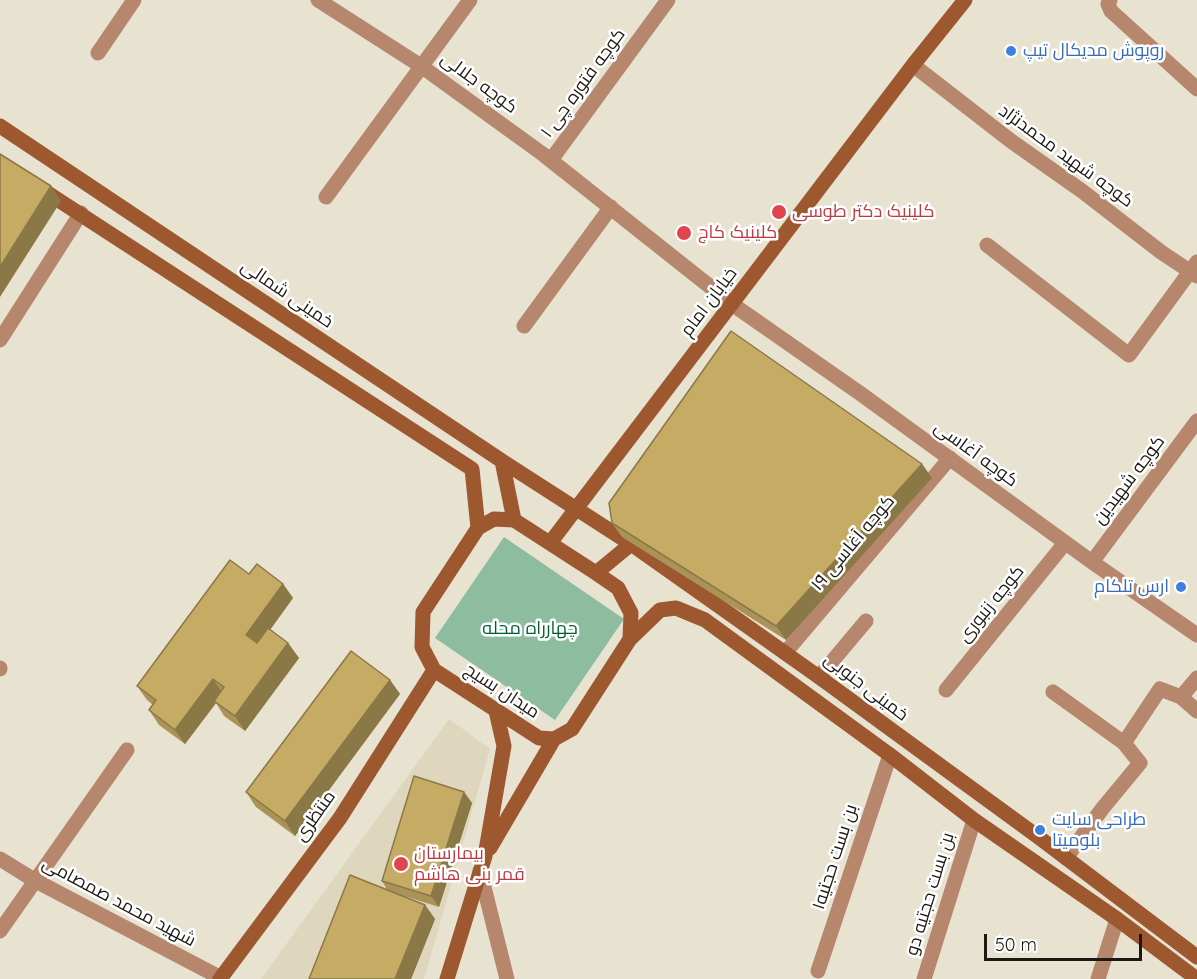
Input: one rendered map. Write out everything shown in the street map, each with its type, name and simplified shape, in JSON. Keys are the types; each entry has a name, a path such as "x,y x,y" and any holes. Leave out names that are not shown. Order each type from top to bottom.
{"main road":[{"name":"خیابان امام","path":"550,543 964,0"},
{"name":"خمینی شمالی","path":"0,126 502,462"},
{"path":"30,182 472,469 477,528"},
{"name":"خمینی جنوبی","path":"502,462 578,508 631,544 819,677 1195,951"},
{"path":"502,462 514,520"},
{"path":"434,670 422,647 423,612 477,528 494,519 514,520 618,588 631,613 630,639"},
{"path":"596,573 631,544"},
{"path":"485,856 554,739 572,729 630,639 660,610 676,608 705,620 890,754 974,820 1117,919 1197,979"},
{"name":"میدان بسیج","path":"434,670 539,738 554,739"},
{"name":"منتظری","path":"220,978 340,818 434,670"},
{"path":"447,979 485,856 504,746 496,711"}],"street":[{"path":"99,53 134,0"},
{"name":"کوچه جلالی","path":"318,0 422,66 611,207"},
{"path":"326,197 470,0"},
{"name":"کوچه فتوره چی ۱","path":"551,160 668,0"},
{"path":"1110,0 1108,4 1111,11 1197,89"},
{"name":"کوچه شهید محمدنژاد","path":"913,65 1161,252 1195,270"},
{"path":"524,326 611,207"},
{"name":"کوچه آغاسی","path":"611,207 732,304 1197,635"},
{"path":"0,340 81,213"},
{"path":"987,245 1129,355 1195,270"},
{"name":"کوچه شهیدین","path":"1092,562 1197,421"},
{"name":"کوچه آغاسی ۱۹","path":"785,653 950,458"},
{"name":"کوچه زنبوری","path":"946,690 1065,543"},
{"path":"819,677 866,621"},
{"path":"1181,696 1197,678"},
{"path":"1124,743 1160,689 1181,696 1197,711"},
{"path":"1053,692 1124,743 1140,763 1066,858"},
{"path":"0,931 127,750"},
{"name":"بن بست حجتیه۱","path":"818,971 890,754"},
{"name":"بن بست حجتیه دو","path":"924,979 974,820"},
{"name":"شهید محمد صمصامی","path":"0,859 34,880 220,978"},
{"path":"480,871 507,979"},
{"path":"1098,979 1117,919"}],"shaded area":[{"name":"بیمارستان قمر بنی هاشم","path":"449,719 490,749 424,979 261,979"}],"green space":[{"name":"چهارراه محله","path":"504,537 624,619 555,720 435,638"}],"building":[{"path":"0,154 51,186 0,267"},
{"path":"731,331 922,464 776,626 612,523 609,503"},
{"path":"230,560 249,574 257,564 283,584 246,635 257,643 268,628 288,643 235,716 214,701 224,687 213,679 175,730 149,710 156,700 137,686"},
{"path":"351,651 390,680 285,821 246,792"},
{"path":"414,776 464,792 431,896 382,881"},
{"path":"350,875 425,905 395,979 309,979"}],"place":[{"name":"روپوش مدیکال تیپ","path":"1011,51"},
{"name":"کلینیک دکتر طوسی","path":"779,212"},
{"name":"کلینیک کاج","path":"684,233"},
{"name":"ارس تلکام","path":"1181,587"},
{"name":"طراحی سایت بلومیتا","path":"1040,830"},
{"name":"بیمارستان قمر بنی هاشم","path":"401,864"}]}
